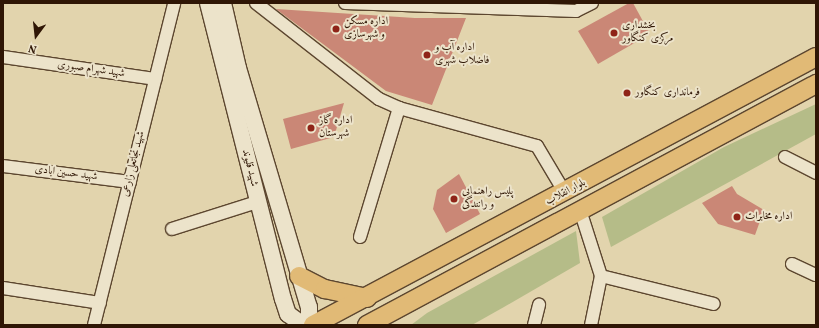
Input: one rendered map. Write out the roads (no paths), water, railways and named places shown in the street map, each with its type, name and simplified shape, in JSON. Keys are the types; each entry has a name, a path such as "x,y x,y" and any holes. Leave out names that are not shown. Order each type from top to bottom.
{"main road":[{"name":"شهید قلیوند","path":"208,3 257,202 288,314 303,325"},
{"name":"شهید قلیوند","path":"223,3 238,68 309,307 309,325"},
{"name":"بلوار انقلاب","path":"313,325 565,193 816,57"},
{"name":"بلوار انقلاب","path":"367,325 816,84"},
{"path":"299,276 325,288 367,298"},
{"path":"385,325 406,304"}],"street":[{"name":"شهید نجاتعلی زارعی","path":"94,325 174,3"},
{"path":"256,3 348,77 379,99 399,108 537,146 565,193"},
{"path":"345,3 576,11 592,3"},
{"name":"شهید شهرام صبوری","path":"3,57 155,79"},
{"path":"360,237 399,108"},
{"path":"785,157 816,173"},
{"name":"شهید حسین ابادی","path":"3,166 130,182"},
{"path":"172,229 257,202"},
{"path":"580,210 601,276 591,325"},
{"path":"792,264 816,275"},
{"path":"601,276 714,304"},
{"path":"3,288 100,303"},
{"path":"534,325 539,305"}],"place":[{"name":"اداره مسکن و شهرسازی","path":"336,29"},
{"name":"بخشداری مرکزی کنگاور","path":"614,33"},
{"name":"اداره آب و فاضلاب شهری","path":"427,55"},
{"name":"فرمانداری کنگاور","path":"627,93"},
{"name":"اداره گاز شهرستان","path":"311,128"},
{"name":"پلیس راهنمایی و رانندگی","path":"454,199"},
{"name":"اداره مخابرات","path":"737,217"}]}
